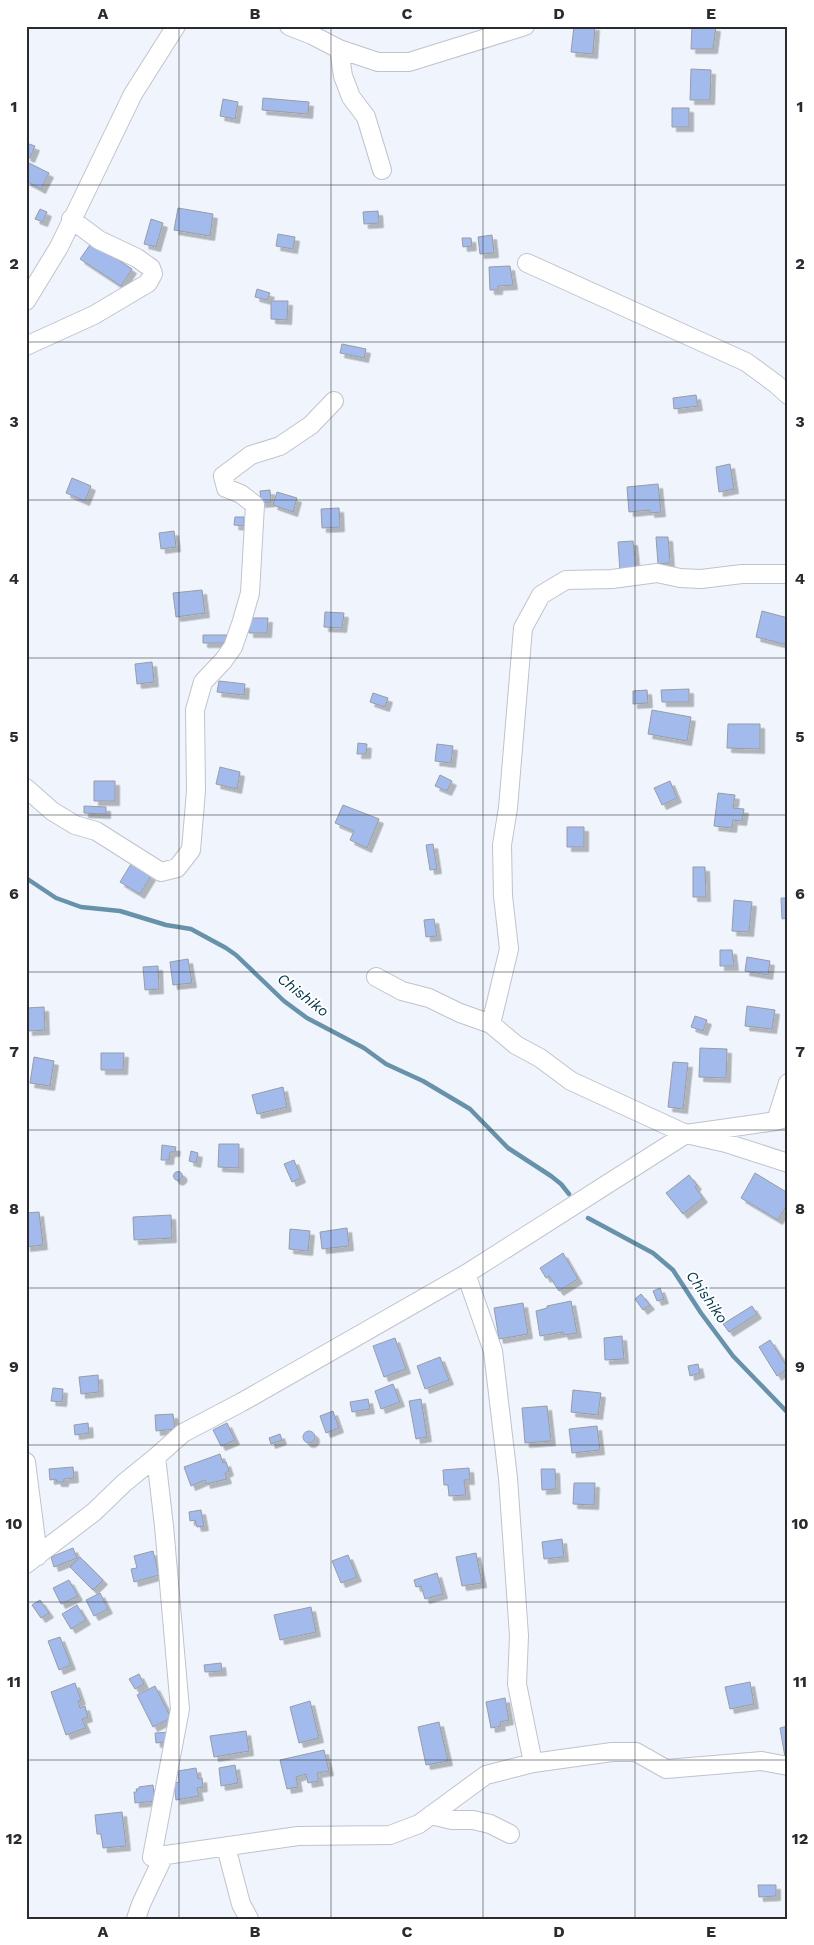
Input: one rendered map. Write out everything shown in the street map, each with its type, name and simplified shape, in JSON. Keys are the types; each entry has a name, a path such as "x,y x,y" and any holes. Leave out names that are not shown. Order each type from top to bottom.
{"street":[{"path":"26,301 59,247 133,94 176,26"},
{"path":"289,26 339,49 378,62 409,62 524,26"},
{"path":"339,49 343,76 351,96 366,117 382,170"},
{"path":"26,346 94,315 148,283 153,274 151,268 137,258 99,240 72,220"},
{"path":"527,263 746,362 788,395"},
{"path":"26,788 52,811 75,824 96,831 161,872 177,868 191,850 196,791 197,745 194,710 203,682 224,661 233,647 250,594 255,505 241,494 226,488 223,476 251,456 280,446 311,425 334,401"},
{"path":"491,1024 509,949 503,896 502,846 509,800 523,628 541,595 566,580 612,580 657,574 701,579 742,574 788,574"},
{"path":"376,977 402,991 430,998 460,1013 491,1024 516,1046 540,1058 572,1081 686,1134 726,1143 788,1163"},
{"path":"32,1560 94,1512 124,1483 156,1458 183,1433 242,1402 466,1274 686,1134 782,1119 788,1083"},
{"path":"466,1274 493,1351 508,1478 519,1636 517,1684 533,1763"},
{"path":"152,1857 180,1709 156,1458"},
{"path":"26,1462 32,1560"},
{"path":"152,1857 298,1836 390,1835 419,1824 486,1775 533,1763 612,1752 636,1752 666,1769 762,1761 788,1766"},
{"path":"430,1815 452,1820 473,1820 490,1824 510,1834"},
{"path":"226,1847 241,1904 249,1919"},
{"path":"136,1919 160,1862 152,1857"}],"building":[{"path":"574,26 595,26 593,54 571,52"},
{"path":"692,26 716,27 713,49 691,49"},
{"path":"691,69 711,70 710,100 690,100"},
{"path":"263,98 309,102 308,114 262,110"},
{"path":"223,99 238,102 235,119 220,116"},
{"path":"672,108 689,108 689,127 672,127"},
{"path":"26,143 35,146 30,158 26,156"},
{"path":"27,162 49,173 41,189 26,181"},
{"path":"178,208 213,214 210,236 174,230"},
{"path":"40,209 47,212 43,222 35,219"},
{"path":"378,211 379,223 364,224 363,212"},
{"path":"151,219 163,223 156,247 144,244"},
{"path":"278,234 295,237 293,249 276,246"},
{"path":"492,235 494,253 480,254 478,237"},
{"path":"462,238 471,238 472,246 463,247"},
{"path":"92,242 132,269 121,286 80,259"},
{"path":"510,266 513,285 498,286 498,290 490,290 489,267"},
{"path":"257,289 270,293 267,300 255,297"},
{"path":"271,301 288,301 287,320 271,319"},
{"path":"342,344 366,349 364,358 340,353"},
{"path":"696,395 698,406 674,409 673,398"},
{"path":"730,464 734,489 719,492 716,467"},
{"path":"72,478 91,486 85,501 66,493"},
{"path":"658,484 661,512 650,513 650,510 629,512 627,487"},
{"path":"270,490 271,502 261,503 260,491"},
{"path":"277,492 297,498 293,512 273,505"},
{"path":"339,508 340,527 322,528 321,509"},
{"path":"235,517 244,517 244,526 234,525"},
{"path":"174,531 176,547 161,549 159,533"},
{"path":"656,537 668,537 670,563 658,564"},
{"path":"633,541 636,570 620,572 618,542"},
{"path":"202,590 205,613 176,617 173,593"},
{"path":"762,611 788,618 788,645 756,637"},
{"path":"325,612 344,613 342,628 324,627"},
{"path":"249,618 268,618 267,633 249,633"},
{"path":"203,635 230,635 229,643 203,643"},
{"path":"152,662 154,682 137,684 135,664"},
{"path":"219,681 245,684 244,695 217,692"},
{"path":"689,689 689,702 662,702 661,690"},
{"path":"647,690 648,703 633,704 633,691"},
{"path":"373,693 388,698 385,707 370,702"},
{"path":"652,710 691,717 687,741 648,734"},
{"path":"728,724 760,724 760,749 727,748"},
{"path":"358,743 367,744 366,754 357,754"},
{"path":"437,744 453,746 451,763 435,761"},
{"path":"220,767 240,772 237,789 216,784"},
{"path":"440,775 452,781 447,791 435,786"},
{"path":"94,781 115,781 115,801 94,801"},
{"path":"670,781 677,798 662,805 654,788"},
{"path":"718,793 735,795 733,808 744,809 742,821 733,820 732,828 714,826"},
{"path":"343,805 379,819 367,848 350,840 354,831 335,823"},
{"path":"84,806 106,807 106,814 84,813"},
{"path":"567,827 584,827 584,847 567,847"},
{"path":"433,844 437,869 430,870 426,845"},
{"path":"131,864 151,876 140,894 120,882"},
{"path":"693,867 705,867 706,897 693,897"},
{"path":"781,898 788,898 788,918 782,919"},
{"path":"734,900 752,902 749,932 732,931"},
{"path":"434,919 437,936 426,937 424,920"},
{"path":"720,950 732,950 734,966 720,966"},
{"path":"747,957 770,961 768,975 745,971"},
{"path":"188,959 192,983 173,985 170,962"},
{"path":"158,966 159,989 145,990 143,967"},
{"path":"747,1006 775,1010 772,1029 745,1026"},
{"path":"44,1007 45,1030 28,1031 27,1008"},
{"path":"695,1016 707,1020 703,1031 691,1027"},
{"path":"700,1048 727,1049 726,1078 699,1077"},
{"path":"101,1053 124,1053 123,1070 101,1070"},
{"path":"34,1057 54,1061 50,1086 30,1083"},
{"path":"673,1062 688,1063 683,1109 668,1107"},
{"path":"283,1087 287,1107 257,1114 252,1095"},
{"path":"219,1144 239,1144 239,1168 218,1167"},
{"path":"162,1145 176,1147 175,1152 170,1152 169,1160 161,1160"},
{"path":"191,1151 198,1153 196,1163 189,1161"},
{"path":"294,1160 301,1178 292,1182 284,1164"},
{"path":"178,1171 183,1176 178,1181 173,1176"},
{"path":"755,1173 788,1193 788,1203 778,1220 741,1198"},
{"path":"689,1175 697,1185 695,1187 703,1198 683,1214 666,1193"},
{"path":"39,1212 43,1245 26,1247 26,1213"},
{"path":"171,1215 172,1238 134,1240 133,1217"},
{"path":"347,1228 349,1246 322,1249 320,1232"},
{"path":"290,1229 310,1231 308,1251 289,1249"},
{"path":"563,1253 578,1279 559,1291 549,1276 546,1278 540,1268"},
{"path":"660,1288 664,1299 657,1301 653,1291"},
{"path":"641,1294 650,1305 643,1310 635,1299"},
{"path":"571,1301 577,1333 564,1335 563,1332 540,1336 536,1311 547,1308 547,1306"},
{"path":"523,1303 528,1334 499,1339 494,1308"},
{"path":"752,1306 757,1314 729,1332 723,1324"},
{"path":"622,1336 624,1359 605,1360 604,1338"},
{"path":"395,1338 406,1369 384,1377 373,1346"},
{"path":"770,1340 788,1368 777,1376 759,1347"},
{"path":"440,1357 449,1380 425,1389 417,1366"},
{"path":"698,1364 700,1373 690,1376 688,1366"},
{"path":"98,1375 99,1392 81,1394 79,1377"},
{"path":"393,1384 400,1402 381,1409 375,1391"},
{"path":"53,1388 63,1389 62,1402 51,1401"},
{"path":"573,1390 601,1393 598,1415 571,1412"},
{"path":"368,1399 370,1409 352,1412 350,1402"},
{"path":"421,1399 427,1437 416,1439 409,1401"},
{"path":"547,1406 551,1441 525,1443 522,1408"},
{"path":"333,1411 339,1428 326,1433 320,1416"},
{"path":"173,1414 175,1429 156,1431 155,1415"},
{"path":"88,1423 89,1433 75,1435 74,1425"},
{"path":"227,1423 235,1440 221,1446 213,1430"},
{"path":"597,1426 600,1450 572,1453 569,1429"},
{"path":"311,1431 314,1432 314,1442 307,1443 304,1442 303,1435 304,1432"},
{"path":"280,1434 282,1440 271,1444 269,1438"},
{"path":"220,1454 223,1463 226,1462 229,1471 225,1473 227,1479 206,1484 205,1480 191,1486 184,1467"},
{"path":"73,1467 74,1478 64,1479 64,1482 57,1482 56,1479 50,1480 49,1469"},
{"path":"469,1468 470,1480 464,1480 466,1495 449,1496 448,1485 444,1485 443,1470"},
{"path":"541,1469 555,1469 556,1489 542,1490"},
{"path":"574,1483 595,1483 594,1505 573,1504"},
{"path":"201,1510 204,1526 197,1527 195,1520 190,1521 189,1512"},
{"path":"562,1539 564,1557 544,1559 542,1542"},
{"path":"73,1548 77,1558 54,1567 51,1557"},
{"path":"153,1551 159,1575 134,1582 131,1569 137,1568 134,1556"},
{"path":"476,1553 482,1583 462,1586 456,1557"},
{"path":"348,1555 357,1577 341,1583 332,1561"},
{"path":"80,1557 103,1580 93,1590 70,1567"},
{"path":"437,1573 443,1594 425,1599 421,1586 416,1587 414,1580"},
{"path":"69,1580 78,1596 61,1604 53,1588"},
{"path":"100,1593 108,1609 94,1616 86,1600"},
{"path":"40,1600 49,1613 41,1618 32,1605"},
{"path":"77,1605 86,1620 71,1629 62,1614"},
{"path":"311,1607 316,1632 280,1640 274,1615"},
{"path":"60,1637 71,1665 59,1670 48,1641"},
{"path":"221,1663 222,1671 205,1672 204,1665"},
{"path":"139,1674 144,1684 135,1689 129,1679"},
{"path":"750,1682 754,1704 730,1709 725,1687"},
{"path":"75,1683 81,1700 78,1701 80,1708 85,1706 88,1717 82,1719 86,1728 66,1735 51,1692"},
{"path":"155,1686 171,1718 153,1727 137,1695"},
{"path":"505,1698 509,1720 500,1722 501,1726 491,1728 486,1702"},
{"path":"310,1701 319,1738 299,1743 290,1707"},
{"path":"439,1722 448,1761 426,1765 418,1727"},
{"path":"788,1726 788,1757 785,1757 780,1728"},
{"path":"246,1731 249,1751 214,1757 210,1736"},
{"path":"169,1732 170,1741 156,1743 155,1733"},
{"path":"324,1750 329,1771 317,1773 319,1781 308,1783 306,1774 296,1777 298,1787 287,1789 280,1760"},
{"path":"235,1765 238,1783 221,1786 219,1768"},
{"path":"196,1768 198,1779 202,1778 203,1787 197,1788 199,1796 176,1800 174,1783 179,1782 178,1771"},
{"path":"153,1785 155,1801 135,1803 134,1792 137,1792 136,1789"},
{"path":"122,1812 126,1846 103,1848 101,1834 97,1834 95,1815"},
{"path":"758,1885 776,1885 776,1896 759,1897"}],"waterway":[{"name":"Chishiko","path":"26,878 56,898 81,907 120,911 166,925 191,929 226,948 236,955 284,1001 307,1018 364,1048 386,1064 423,1081 470,1109 508,1148 551,1176 569,1194"},
{"name":"Chishiko","path":"588,1218 653,1253 673,1270 701,1313 733,1356 788,1413"}]}
